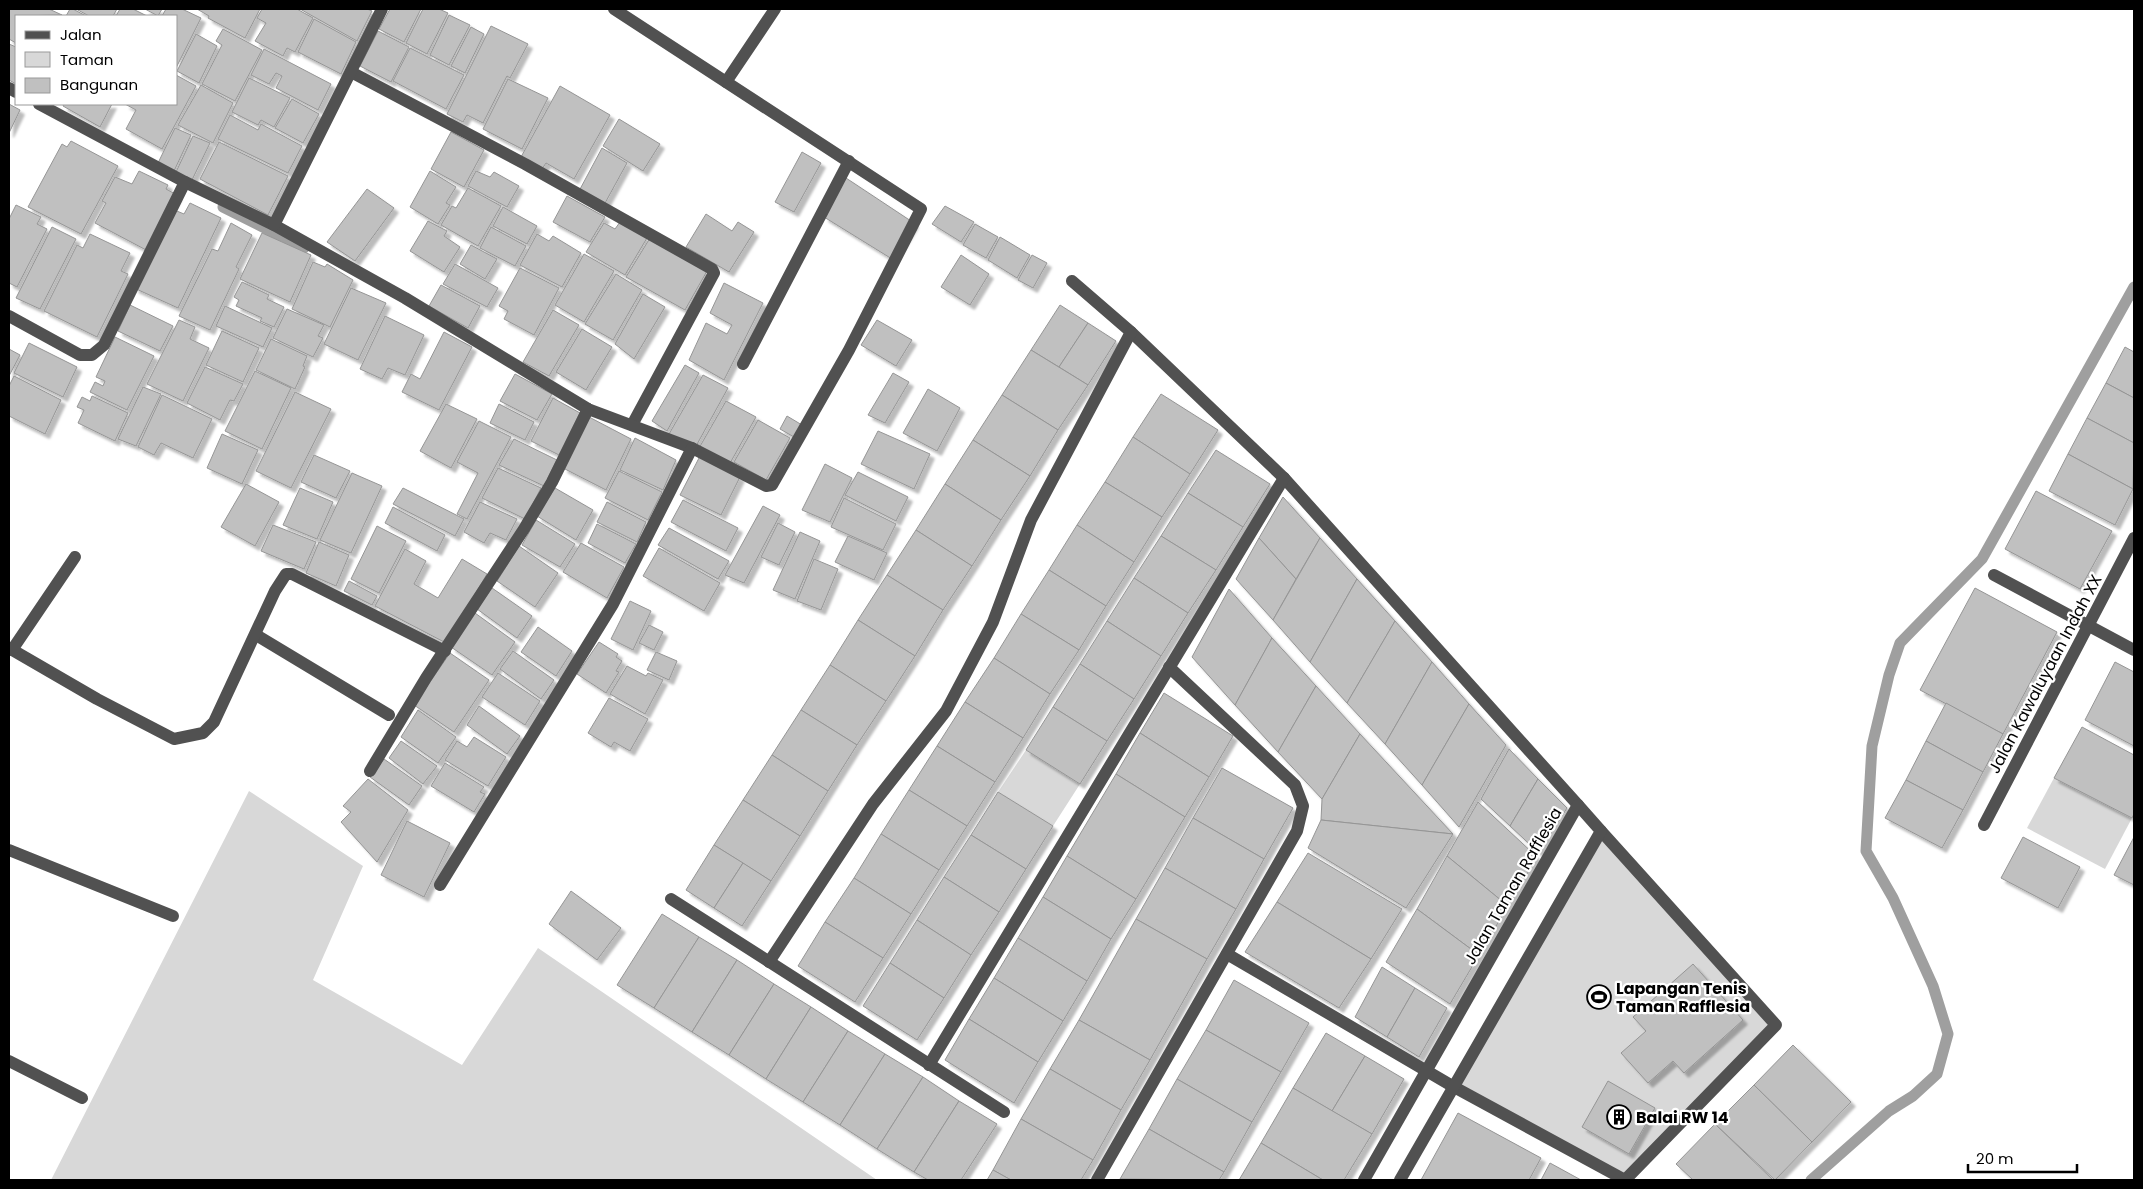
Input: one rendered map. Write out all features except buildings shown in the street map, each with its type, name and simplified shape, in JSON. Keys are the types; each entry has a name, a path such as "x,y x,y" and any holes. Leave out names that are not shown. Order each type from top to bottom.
{"street":[{"path":"274,225 382,9"},
{"path":"726,82 775,9"},
{"path":"41,105 185,182 274,225 405,298 588,408 692,448 753,480 766,486 772,485 849,350 922,211 920,206 616,10"},
{"path":"351,72 525,164 712,270 714,273 632,425"},
{"path":"744,364 849,161"},
{"path":"9,316 80,355 92,355 104,345 185,182"},
{"path":"1072,281 1131,332 1284,478 1578,805"},
{"path":"769,962 873,804 946,711 993,622 1031,520 1131,332"},
{"path":"370,771 547,490 588,408"},
{"path":"440,885 613,604 692,448"},
{"path":"929,1065 1284,478"},
{"name":"Jalan Kawaluyaan Indah XX","path":"1984,825 2134,538"},
{"path":"75,557 10,649 105,703 174,739 203,733 214,722 275,591 286,574 292,574 445,651"},
{"path":"1994,575 2134,650"},
{"path":"256,635 388,715"},
{"path":"1097,1180 1228,954 1296,831 1303,806 1295,785 1168,667"},
{"name":"Jalan Taman Rafflesia","path":"1364,1180 1578,805 1776,1025 1625,1180"},
{"path":"1400,1180 1601,831"},
{"path":"9,850 173,916"},
{"path":"671,900 1004,1112"},
{"path":"1228,954 1454,1087 1625,1180"},
{"path":"9,1061 82,1098"}],"green space":[{"path":"1026,750 1080,784 1053,826 998,792"},
{"path":"2054,778 2132,818 2105,869 2027,828"},
{"path":"249,791 363,866 313,980 462,1065 538,948 877,1180 51,1180"},
{"path":"1601,837 1770,1025 1625,1176 1460,1085"}],"waterway":[{"path":"223,207 304,248"},
{"path":"1811,1180 1889,1111 1913,1096 1937,1074 1948,1034 1933,986 1893,898 1866,851 1872,746 1889,675 1900,643 1982,559 2134,287"}],"place":[{"name":"Lapangan Tenis Taman Rafflesia","path":"1599,997"},
{"name":"Balai RW 14","path":"1619,1117"}]}
